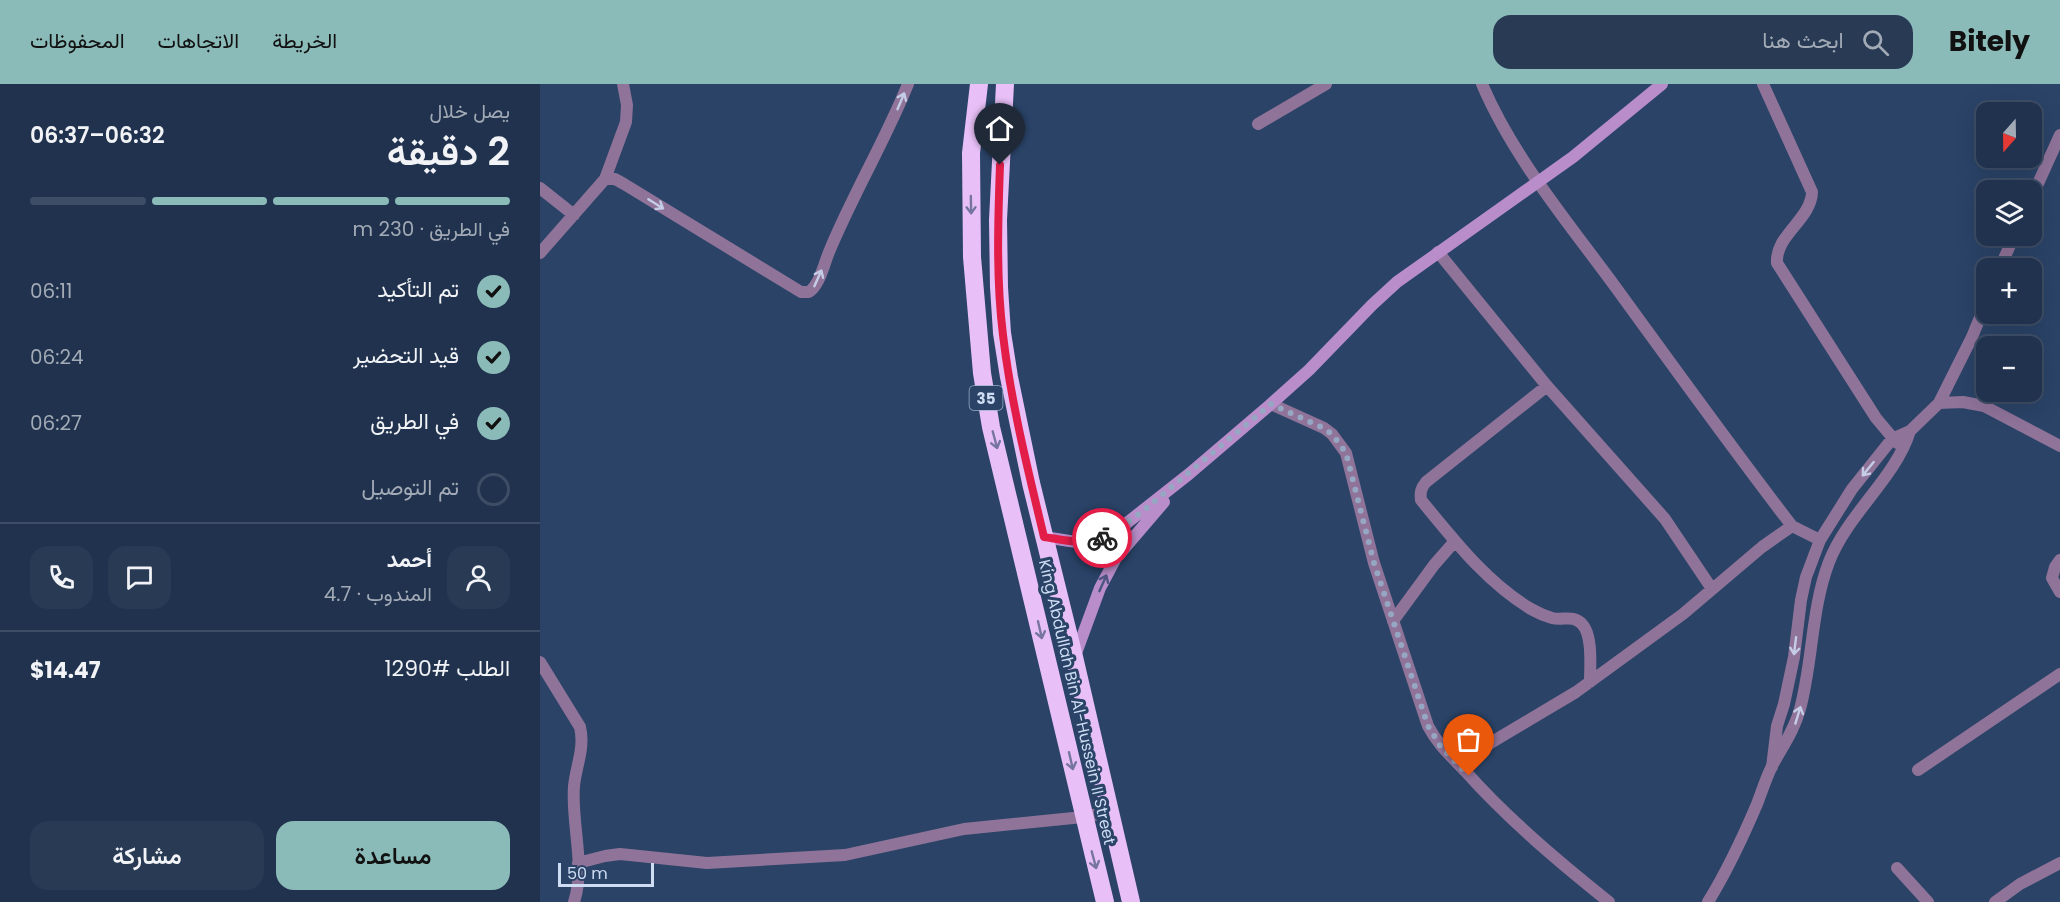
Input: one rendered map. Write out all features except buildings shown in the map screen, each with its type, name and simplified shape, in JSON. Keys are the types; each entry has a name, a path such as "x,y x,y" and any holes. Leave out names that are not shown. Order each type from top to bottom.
{"highway":[{"name":"King Abdullah Bin Al-Hussein II Street","path":"979,84 971,153 971,203 975,304 982,373 991,427 1105,902"},
{"name":"King Abdullah Bin Al-Hussein II Street","path":"1005,84 998,220 1002,333 1019,428 1131,902"}],"street":[{"path":"540,253 605,180 626,122 627,105 622,84"},
{"path":"605,180 615,179 801,292 809,292 817,283 844,217 908,84"},
{"path":"1257,124 1326,84"},
{"path":"1482,84 1497,115 1538,182 1739,457 1792,526 1820,540"},
{"path":"1044,537 1076,542 1093,541 1123,526 1189,474 1271,404 1309,370 1397,282 1581,150 1662,84"},
{"path":"1763,84 1812,192 1809,208 1780,248 1777,255 1778,263 1876,418 1892,440 1905,450"},
{"path":"2040,180 2060,135"},
{"path":"540,188 574,215"},
{"path":"1437,252 1547,386 1665,519 1712,589"},
{"path":"1772,767 1777,726 1794,657 1802,592 1820,540 1852,489 1892,440 1910,432 1939,403 1977,324"},
{"path":"1547,386 1423,486 1420,494 1421,500 1455,542 1482,569 1529,608 1554,619 1575,618 1583,624 1589,639 1590,681"},
{"path":"1939,403 1963,402 1984,406 2060,446"},
{"path":"1271,404 1323,428 1332,434 1346,453 1366,535 1393,621 1428,726 1441,747 1510,818 1609,902"},
{"path":"1708,902 1722,880 1772,767 1793,732 1806,686 1818,603 1828,563 1851,520 1905,450 1910,432"},
{"path":"1074,657 1100,588 1116,558 1189,474"},
{"path":"1457,763 1551,708 1590,681 1683,614 1762,547 1792,526"},
{"path":"1393,621 1428,572 1455,542"},
{"path":"2060,560 2052,578 2060,591"},
{"path":"540,662 545,683 580,727 582,735 574,797 578,863 574,902"},
{"path":"1918,770 2060,674"},
{"path":"578,863 620,854 706,863 845,855 964,829 1083,817 1109,812"},
{"path":"1995,902 2020,884 2060,863"},
{"path":"1897,868 1928,902"}],"way so far":[{"path":"1102,538 1144,510 1271,404 1323,428 1332,434 1346,453 1374,563 1428,726 1441,747 1469,776"}],"route":[{"path":"1000,165 998,220 1002,333 1030,483 1044,537 1076,542 1102,538"}]}
